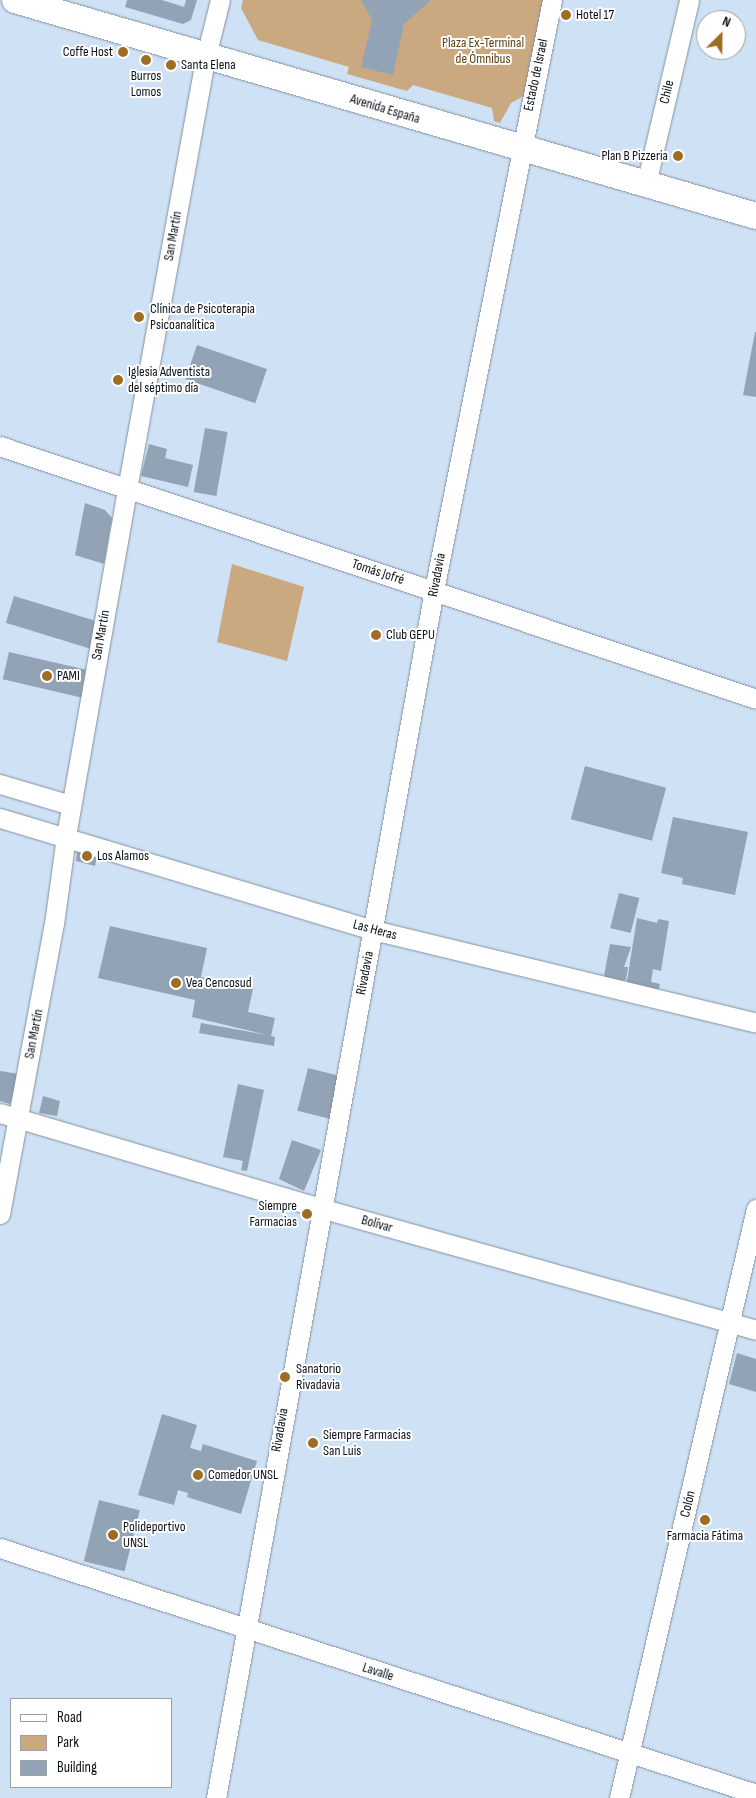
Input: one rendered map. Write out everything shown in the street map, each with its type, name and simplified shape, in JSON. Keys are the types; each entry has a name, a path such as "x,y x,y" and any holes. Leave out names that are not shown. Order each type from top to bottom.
{"main road":[{"name":"Avenida España","path":"15,0 519,149 756,216"}],"street":[{"name":"San Martín","path":"0,1214 9,1116 54,924 71,805 127,488 206,56 220,0"},
{"name":"Estado de Israel","path":"519,149 552,0"},
{"name":"Chile","path":"646,184 689,0"},
{"name":"Rivadavia","path":"216,1798 320,1208 373,930 434,590 519,149"},
{"name":"Tomás Jofré","path":"0,446 756,699"},
{"path":"0,784 71,805"},
{"name":"Las Heras","path":"0,818 66,836 373,930 756,1023"},
{"name":"Bolívar","path":"9,1116 320,1208 756,1330"},
{"name":"Colón","path":"619,1798 756,1209"},
{"name":"Lavalle","path":"0,1548 630,1755 756,1794"}],"green space":[{"name":"Plaza Ex-Terminal de Ómnibus","path":"243,0 544,0 529,93 511,103 500,123 494,121 492,108 413,85 407,91 347,74 349,67 258,40 241,8"},
{"path":"232,564 304,587 287,661 217,642"}],"building":[{"path":"127,0 162,0 184,7 186,0 197,0 191,20 183,24 125,7"},
{"path":"361,0 431,0 404,24 393,75 361,67 372,20"},
{"path":"756,332 756,397 743,395"},
{"path":"197,345 267,369 255,403 185,379"},
{"path":"205,428 228,432 216,496 194,492"},
{"path":"149,444 167,449 165,458 193,465 188,487 141,476"},
{"path":"85,503 105,510 112,518 104,564 75,555"},
{"path":"14,596 101,623 93,649 6,623"},
{"name":"PAMI","path":"9,652 93,671 86,699 3,679"},
{"path":"585,766 666,788 652,841 571,819"},
{"path":"673,817 748,832 735,895 682,884 683,878 661,873"},
{"name":"Los Alamos","path":"88,846 99,849 95,866 76,861 77,852"},
{"path":"619,893 639,898 631,933 610,928"},
{"path":"637,918 657,923 658,919 669,921 661,971 653,969 651,982 660,984 658,992 626,987"},
{"name":"Vea Cencosud","path":"110,926 207,948 201,977 253,989 248,1012 275,1018 271,1036 275,1037 274,1046 199,1033 201,1023 267,1035 192,1017 195,1000 98,978"},
{"path":"610,944 631,947 624,967 628,967 626,980 603,981"},
{"path":"308,1068 341,1076 330,1119 297,1111"},
{"path":"0,1071 19,1074 10,1104 0,1101"},
{"path":"238,1084 264,1090 247,1171 241,1170 243,1161 223,1157"},
{"path":"43,1096 60,1101 57,1116 39,1113"},
{"path":"292,1140 321,1150 304,1191 279,1179"},
{"path":"737,1353 756,1359 756,1392 729,1384"},
{"name":"Comedor UNSL","path":"162,1414 197,1425 190,1448 201,1451 203,1444 257,1461 241,1514 187,1497 188,1493 178,1490 174,1505 138,1495"},
{"name":"Polideportivo UNSL","path":"99,1500 140,1510 125,1571 84,1561"}],"place":[{"name":"Hotel 17","path":"566,15"},
{"name":"Coffe Host","path":"123,52"},
{"name":"Burros Lomos","path":"146,60"},
{"name":"Santa Elena","path":"171,65"},
{"name":"Plan B Pizzeria","path":"678,156"},
{"name":"Clínica de Psicoterapia Psicoanalítica","path":"139,317"},
{"name":"Iglesia Adventista del séptimo día","path":"118,380"},
{"name":"Club GEPU","path":"376,635"},
{"name":"PAMI","path":"47,676"},
{"name":"Los Alamos","path":"87,856"},
{"name":"Vea Cencosud","path":"176,983"},
{"name":"Siempre Farmacias","path":"307,1214"},
{"name":"Sanatorio Rivadavia","path":"285,1377"},
{"name":"Siempre Farmacias San Luis","path":"313,1443"},
{"name":"Comedor UNSL","path":"198,1475"},
{"name":"Farmacia Fátima","path":"705,1520"},
{"name":"Polideportivo UNSL","path":"113,1535"}]}
